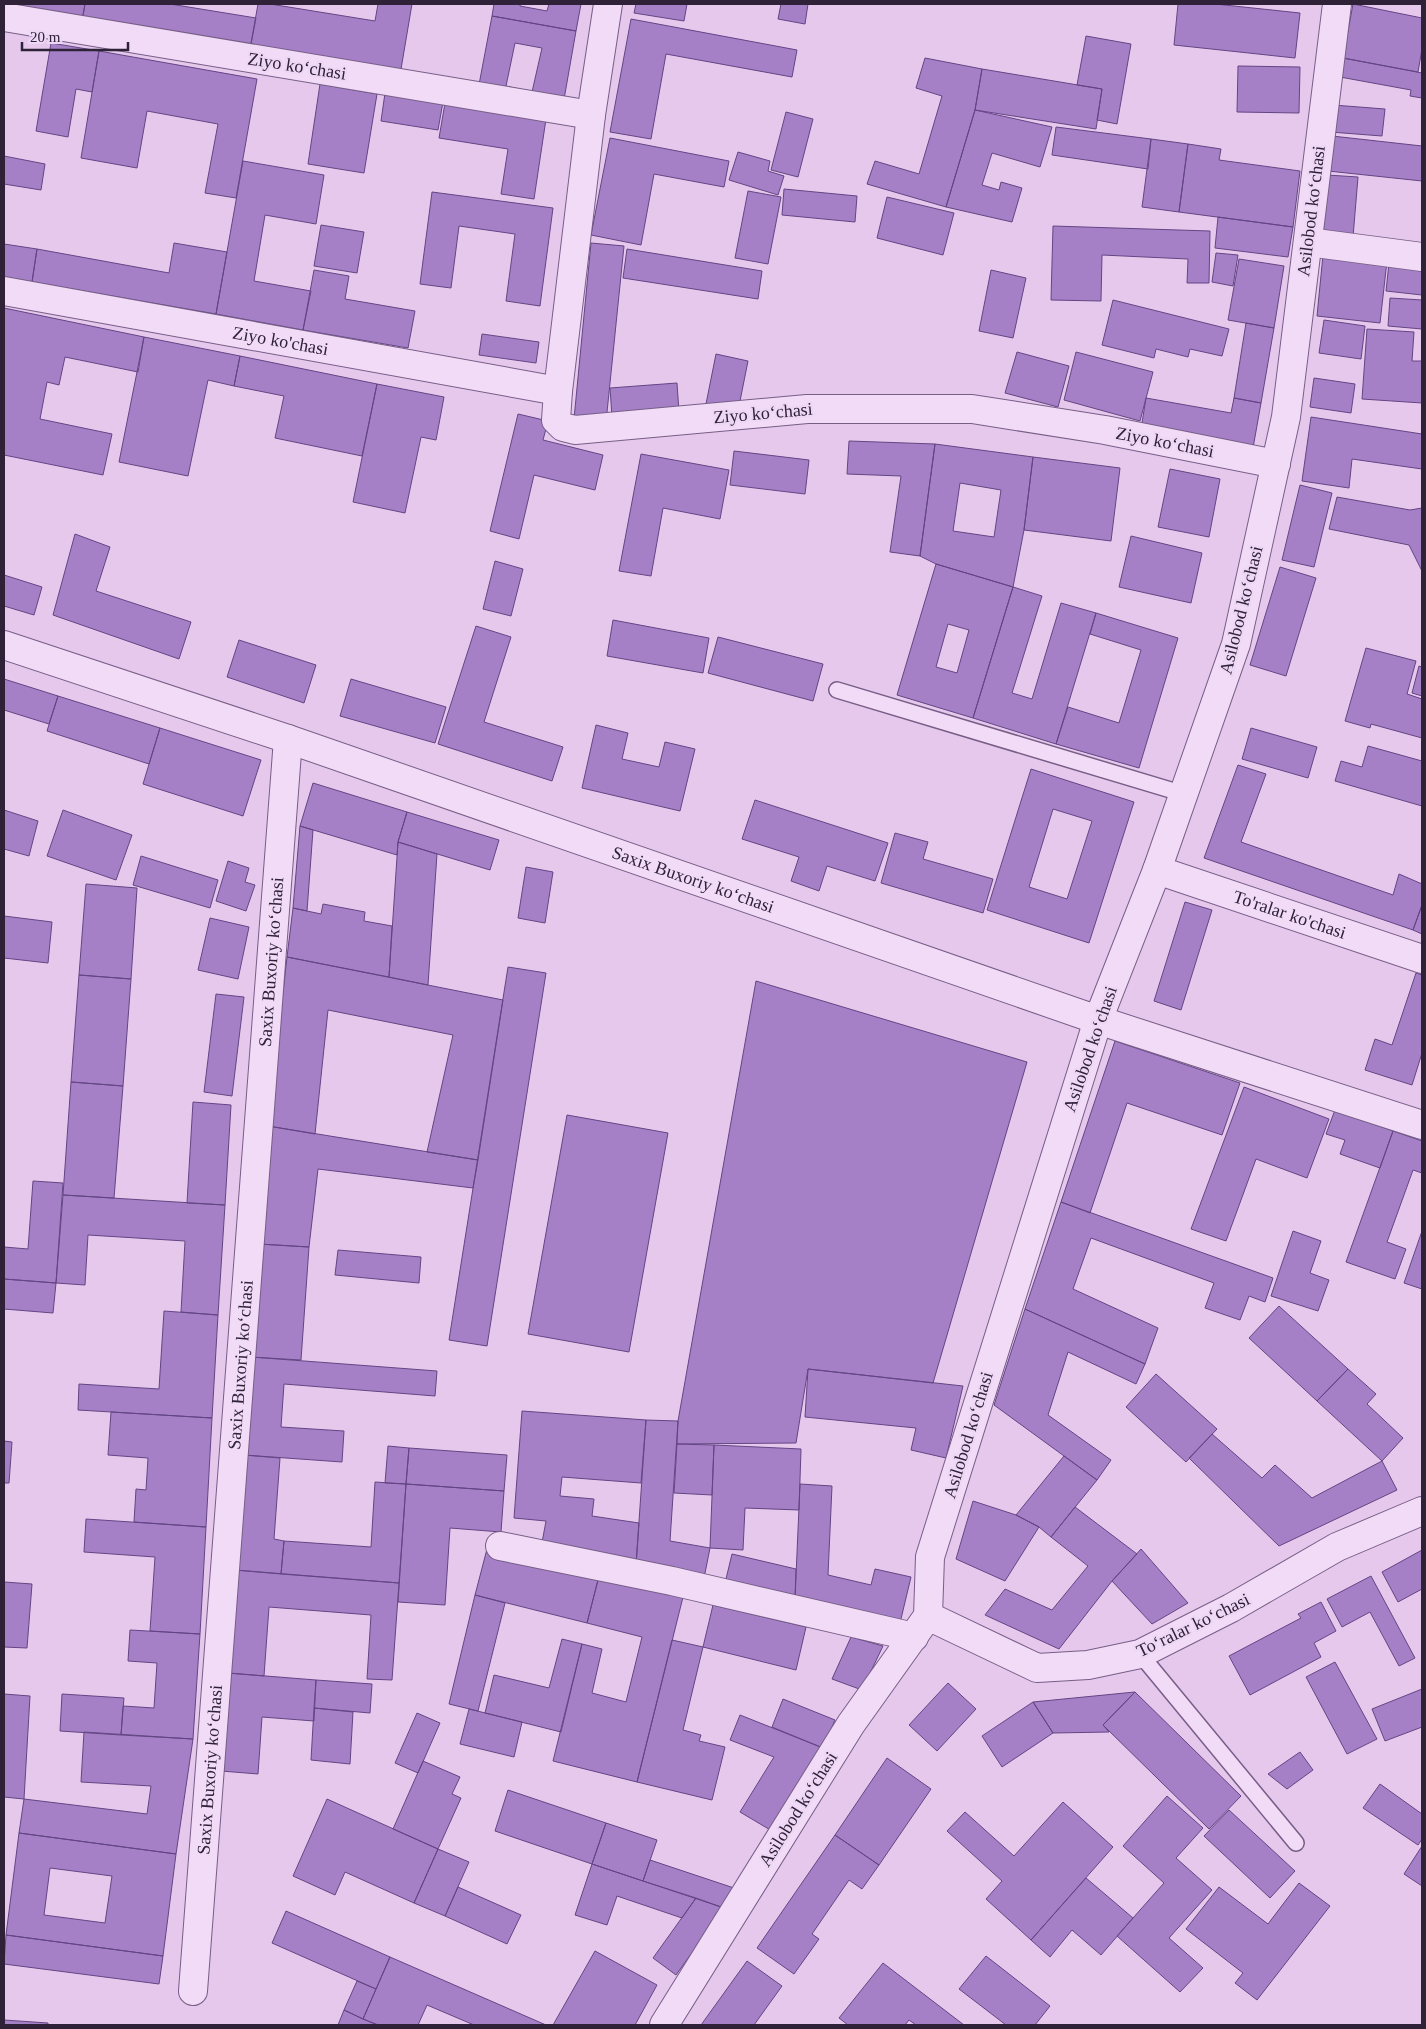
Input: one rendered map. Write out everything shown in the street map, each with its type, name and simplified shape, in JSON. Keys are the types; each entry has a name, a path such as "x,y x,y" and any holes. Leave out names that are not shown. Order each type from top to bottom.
{"street":[{"name":"Ziyo koʻchasi","path":"608,4 591,115 558,391 556,420 563,428 575,430 807,409 972,409 1105,430 1276,464"},
{"name":"Asilobod koʻchasi","path":"664,2025 851,1724 921,1627 930,1557 1098,1020 1157,870 1236,644 1286,417 1337,4"},
{"name":"Ziyo koʻchasi","path":"4,17 591,115"},
{"path":"1308,242 1422,256"},
{"name":"Ziyo ko'chasi","path":"4,291 558,391"},
{"name":"Saxix Buxoriy ko‘chasi","path":"4,645 288,738 1098,1020 1422,1125"},
{"name":"Saxix Buxoriy ko‘chasi","path":"193,1992 288,738"},
{"name":"To'ralar ko'chasi","path":"1157,870 1422,959"},
{"name":"Toʻralar koʻchasi","path":"500,1546 672,1581 921,1627 1037,1668 1088,1665 1140,1654 1231,1608 1337,1547 1422,1512"}],"lane":[{"path":"838,690 1184,794"},
{"path":"1140,1654 1296,1843"}],"building":[{"path":"4,4 85,4 82,21"},
{"path":"85,4 170,4 256,18 250,49 82,21"},
{"path":"258,4 270,4 375,21 378,4 412,4 400,75 250,49"},
{"path":"494,4 520,4 520,6 547,11 549,4 581,4 576,31 492,16"},
{"path":"636,4 687,4 684,21 634,13"},
{"path":"781,4 808,4 805,24 778,19"},
{"path":"1178,4 1215,4 1300,13 1295,58 1174,45"},
{"path":"1353,4 1422,18 1422,49 1418,72 1343,58"},
{"path":"492,16 576,31 563,105 478,90","holes":["515,43 542,48 532,92 506,86"]},
{"path":"631,19 797,50 792,77 666,54 651,139 610,132"},
{"path":"1086,36 1131,44 1117,124 1097,120 1102,89 1077,85"},
{"path":"51,43 99,51 92,92 76,89 68,137 36,131"},
{"path":"99,51 257,79 236,198 205,193 218,124 147,111 137,168 81,158"},
{"path":"925,58 982,69 975,110 946,207 867,184 875,161 919,174 942,96 916,88"},
{"path":"1343,58 1422,73 1422,98 1410,96 1411,90 1340,77"},
{"path":"1238,66 1300,67 1299,113 1237,112"},
{"path":"982,69 1102,89 1096,129 975,110"},
{"path":"320,84 377,94 364,173 308,164"},
{"path":"385,93 443,102 438,130 381,121"},
{"path":"445,103 546,119 534,199 501,194 508,149 439,138"},
{"path":"1333,105 1385,109 1382,136 1330,132"},
{"path":"975,110 1052,127 1040,167 992,153 982,185 999,190 1001,182 1022,188 1012,222 946,207"},
{"path":"786,112 813,119 798,177 771,170"},
{"path":"1056,127 1151,139 1148,169 1052,155"},
{"path":"1332,136 1422,146 1422,181 1328,171"},
{"path":"610,138 729,161 724,187 654,174 641,245 591,235"},
{"path":"1151,139 1188,144 1179,212 1142,207"},
{"path":"1188,144 1221,149 1219,160 1300,171 1293,227 1179,212"},
{"path":"738,152 770,161 768,171 784,176 778,195 729,180"},
{"path":"4,156 45,164 41,190 4,184"},
{"path":"243,161 324,175 316,224 265,215 254,281 311,291 303,330 216,314"},
{"path":"1327,175 1358,177 1353,237 1322,235"},
{"path":"784,189 857,196 855,222 782,215"},
{"path":"748,191 781,197 768,264 735,258"},
{"path":"432,192 553,208 540,306 506,301 515,234 459,226 451,288 420,284"},
{"path":"887,197 954,213 943,255 877,238"},
{"path":"1218,217 1293,227 1288,257 1215,248"},
{"path":"321,225 364,232 357,273 314,266"},
{"path":"1053,226 1210,231 1209,283 1187,283 1188,259 1102,255 1101,301 1051,300"},
{"path":"174,243 227,252 216,314 32,282 37,249 169,273"},
{"path":"591,243 624,246 606,422 574,419"},
{"path":"4,244 37,249 32,282 4,278"},
{"path":"627,249 762,271 758,299 623,278"},
{"path":"1216,253 1238,255 1233,286 1212,282"},
{"path":"1323,255 1387,261 1380,323 1317,316"},
{"path":"1239,259 1284,266 1274,328 1228,320"},
{"path":"1389,263 1422,266 1422,295 1386,291"},
{"path":"314,270 349,276 345,299 415,311 408,348 303,330"},
{"path":"991,270 1026,278 1013,338 979,331"},
{"path":"1390,298 1422,300 1422,329 1388,326"},
{"path":"1113,300 1229,329 1222,356 1190,349 1188,357 1156,349 1154,358 1102,345"},
{"path":"4,308 144,337 138,372 65,357 59,385 47,382 40,419 112,434 103,475 4,455"},
{"path":"1324,320 1365,326 1361,359 1319,353"},
{"path":"1246,323 1274,328 1261,403 1234,398"},
{"path":"1367,329 1414,332 1412,361 1422,361 1422,403 1362,399"},
{"path":"482,334 539,342 536,363 479,355"},
{"path":"144,337 240,356 234,386 208,380 188,476 119,462"},
{"path":"1017,352 1069,366 1058,407 1005,393"},
{"path":"1076,352 1153,372 1140,421 1064,400"},
{"path":"716,354 748,361 738,411 706,404"},
{"path":"240,356 377,384 362,456 275,438 284,396 234,386"},
{"path":"1314,378 1355,384 1351,413 1310,407"},
{"path":"677,383 679,412 612,417 610,388"},
{"path":"377,384 444,397 436,440 421,437 405,513 353,502"},
{"path":"1146,398 1231,413 1234,398 1261,403 1253,448 1141,429"},
{"path":"518,414 548,421 543,440 603,455 595,490 534,475 519,539 490,531"},
{"path":"1311,417 1422,434 1422,469 1352,459 1349,488 1302,481"},
{"path":"849,441 935,444 920,556 890,552 901,476 847,474"},
{"path":"935,444 1033,457 1024,530 1013,587 936,564 920,556","holes":["960,483 1001,490 994,537 953,531"]},
{"path":"734,451 809,460 805,494 730,485"},
{"path":"641,454 729,470 720,519 663,508 651,576 619,571"},
{"path":"1033,457 1120,468 1111,541 1024,530"},
{"path":"1170,469 1220,479 1209,537 1158,527"},
{"path":"1300,485 1332,493 1314,567 1282,560"},
{"path":"1337,497 1410,510 1422,508 1422,571 1409,545 1329,529"},
{"path":"75,534 110,547 96,591 191,622 179,659 53,615"},
{"path":"1131,536 1202,553 1191,603 1119,587"},
{"path":"495,561 523,569 511,616 483,609"},
{"path":"936,564 1013,587 973,718 897,695","holes":["948,624 969,630 957,673 936,667"]},
{"path":"1280,567 1316,578 1286,676 1250,665"},
{"path":"4,575 42,587 34,615 4,606"},
{"path":"1013,587 1042,596 1012,693 1032,699 1061,603 1096,613 1056,744 973,718"},
{"path":"1096,613 1178,638 1139,768 1056,744 1068,707 1119,723 1141,650 1090,634"},
{"path":"613,620 709,638 703,673 607,656"},
{"path":"476,626 511,637 484,722 563,747 552,781 438,744"},
{"path":"718,637 823,664 813,701 708,673"},
{"path":"239,640 316,665 304,703 227,677"},
{"path":"1366,648 1416,661 1407,694 1422,699 1422,738 1371,724 1370,728 1345,721"},
{"path":"1419,666 1422,667 1422,696 1412,693"},
{"path":"4,679 58,696 49,724 4,710"},
{"path":"351,679 446,707 435,743 340,716"},
{"path":"58,696 160,728 149,764 47,731"},
{"path":"596,725 628,733 622,759 659,767 665,742 695,749 680,811 582,788"},
{"path":"160,728 261,760 243,816 143,784"},
{"path":"1251,728 1317,747 1308,778 1242,759"},
{"path":"1368,746 1422,761 1422,806 1335,781 1341,761 1362,767"},
{"path":"1238,765 1266,774 1241,842 1393,895 1399,874 1422,884 1422,905 1413,930 1204,858"},
{"path":"1031,769 1134,802 1089,943 987,910","holes":["1053,809 1092,821 1067,899 1029,887"]},
{"path":"313,783 407,812 398,842 397,855 300,826"},
{"path":"755,800 888,843 875,881 827,866 819,891 791,881 799,857 742,839"},
{"path":"4,810 38,821 29,856 4,849"},
{"path":"63,810 132,835 116,880 47,856"},
{"path":"407,812 499,840 490,870 398,842"},
{"path":"300,826 313,830 307,911 293,908"},
{"path":"895,833 928,842 923,859 993,879 983,913 881,883"},
{"path":"398,842 437,854 428,985 389,977"},
{"path":"141,856 218,880 210,908 133,885"},
{"path":"228,861 249,868 245,882 255,885 246,911 216,901"},
{"path":"526,867 553,872 545,923 518,918"},
{"path":"86,884 137,888 131,979 79,975"},
{"path":"1185,902 1212,910 1181,1010 1154,1001"},
{"path":"323,904 365,912 364,921 392,926 389,977 287,957 293,908 321,914"},
{"path":"1422,905 1422,934 1413,930"},
{"path":"4,916 52,922 48,963 4,958"},
{"path":"210,918 249,927 238,979 198,970"},
{"path":"287,957 503,1000 478,1160 427,1152 453,1035 328,1010 315,1134 268,1126"},
{"path":"508,967 546,973 487,1346 449,1340"},
{"path":"1416,973 1422,975 1422,1053 1412,1085 1365,1070 1375,1039 1392,1045"},
{"path":"79,975 131,979 123,1086 71,1082"},
{"path":"756,981 1027,1062 933,1383 808,1369 796,1443 677,1444 678,1421"},
{"path":"216,994 244,997 232,1096 204,1092"},
{"path":"1115,1041 1240,1083 1222,1135 1127,1103 1090,1213 1061,1202"},
{"path":"71,1082 123,1086 114,1198 63,1195"},
{"path":"1244,1087 1329,1119 1307,1178 1256,1159 1226,1241 1191,1229"},
{"path":"193,1102 231,1105 225,1205 187,1203"},
{"path":"1335,1110 1393,1131 1380,1168 1340,1154 1345,1140 1326,1134"},
{"path":"567,1115 668,1133 629,1352 528,1334"},
{"path":"268,1126 478,1160 473,1188 318,1169 309,1247 259,1244"},
{"path":"1393,1131 1422,1141 1422,1173 1413,1170 1387,1242 1406,1249 1395,1279 1346,1262"},
{"path":"33,1181 63,1183 56,1283 4,1279 4,1247 28,1249"},
{"path":"63,1195 225,1205 218,1315 181,1312 185,1241 88,1235 85,1285 56,1283"},
{"path":"1061,1202 1273,1278 1265,1302 1249,1296 1240,1320 1205,1308 1214,1283 1091,1238 1073,1289 1158,1328 1145,1364 1025,1309"},
{"path":"1293,1231 1321,1241 1310,1273 1329,1280 1318,1311 1271,1296"},
{"path":"1422,1231 1422,1289 1404,1283"},
{"path":"259,1244 309,1247 301,1360 251,1357"},
{"path":"338,1250 421,1257 419,1283 335,1275"},
{"path":"4,1279 56,1283 53,1313 4,1309"},
{"path":"1279,1306 1348,1369 1317,1401 1249,1338"},
{"path":"1025,1309 1145,1364 1136,1384 1068,1352 1048,1415 1111,1460 1097,1480 994,1405"},
{"path":"164,1311 218,1315 212,1418 78,1410 79,1384 159,1389"},
{"path":"251,1357 437,1371 435,1396 284,1384 281,1427 344,1431 342,1462 244,1455"},
{"path":"808,1369 963,1386 946,1458 911,1450 916,1428 805,1417"},
{"path":"1348,1369 1376,1394 1367,1404 1403,1438 1382,1461 1317,1401"},
{"path":"1156,1374 1217,1429 1186,1462 1126,1407"},
{"path":"522,1411 646,1420 641,1483 562,1477 560,1496 594,1499 592,1516 639,1523 636,1565 541,1548 546,1521 514,1518"},
{"path":"111,1412 212,1418 206,1527 134,1522 136,1489 146,1490 148,1458 108,1455"},
{"path":"646,1420 678,1421 670,1541 710,1548 704,1578 636,1565"},
{"path":"1212,1434 1262,1478 1275,1465 1312,1498 1382,1461 1397,1490 1279,1546 1189,1458"},
{"path":"4,1441 12,1442 9,1483 4,1483"},
{"path":"677,1444 714,1445 712,1495 674,1493"},
{"path":"714,1445 801,1449 799,1510 745,1508 743,1550 710,1548"},
{"path":"388,1446 409,1448 406,1484 385,1483"},
{"path":"409,1448 507,1455 504,1491 406,1484"},
{"path":"244,1455 280,1458 274,1539 284,1541 281,1574 235,1570"},
{"path":"1064,1456 1097,1480 1051,1537 1039,1527 1016,1515"},
{"path":"375,1482 406,1484 399,1583 281,1574 284,1541 371,1547"},
{"path":"406,1484 504,1491 501,1532 450,1528 445,1605 398,1602"},
{"path":"800,1484 832,1486 828,1575 871,1585 875,1569 911,1577 900,1623 795,1599"},
{"path":"973,1501 1016,1515 1039,1527 1005,1581 956,1559"},
{"path":"1075,1507 1137,1554 1112,1581 1059,1649 985,1615 1005,1589 1052,1610 1088,1566 1051,1537"},
{"path":"86,1519 206,1527 200,1634 150,1631 155,1557 84,1552"},
{"path":"487,1549 599,1576 587,1623 475,1595"},
{"path":"1141,1549 1188,1603 1152,1624 1112,1581"},
{"path":"1422,1550 1422,1589 1398,1602 1382,1572"},
{"path":"732,1554 796,1569 795,1599 725,1583"},
{"path":"235,1570 399,1583 392,1680 367,1679 371,1615 269,1607 264,1676 228,1673"},
{"path":"599,1576 683,1597 637,1782 553,1761 582,1644 602,1649 592,1693 626,1702 642,1637 587,1623"},
{"path":"1371,1576 1415,1658 1399,1666 1370,1612 1342,1627 1327,1599"},
{"path":"4,1582 32,1584 27,1648 4,1647"},
{"path":"475,1595 505,1603 478,1711 449,1704"},
{"path":"1321,1602 1336,1631 1314,1643 1321,1657 1250,1695 1229,1656 1301,1618 1298,1614"},
{"path":"713,1605 806,1627 796,1670 703,1647"},
{"path":"130,1630 200,1634 193,1739 121,1735 123,1706 154,1708 157,1663 128,1661"},
{"path":"851,1637 883,1646 862,1690 832,1679"},
{"path":"562,1639 582,1644 561,1732 485,1713 494,1675 549,1688"},
{"path":"672,1640 703,1647 683,1730 701,1735 699,1741 725,1747 712,1800 637,1782"},
{"path":"1335,1662 1377,1739 1347,1754 1306,1677"},
{"path":"228,1673 316,1680 314,1721 262,1717 258,1774 221,1771"},
{"path":"316,1680 372,1684 370,1713 314,1708"},
{"path":"948,1683 976,1709 937,1751 909,1725"},
{"path":"1422,1689 1422,1727 1385,1741 1372,1709"},
{"path":"1135,1692 1241,1796 1209,1829 1103,1725"},
{"path":"1135,1692 1103,1725 1109,1732 1053,1733 1033,1702"},
{"path":"4,1694 30,1696 24,1799 4,1797"},
{"path":"62,1694 124,1698 121,1735 60,1731"},
{"path":"783,1699 835,1720 823,1748 772,1727"},
{"path":"1033,1702 1053,1733 1002,1767 982,1736"},
{"path":"314,1708 353,1712 350,1764 311,1760"},
{"path":"469,1709 522,1722 514,1757 460,1744"},
{"path":"417,1713 440,1723 418,1773 395,1763"},
{"path":"740,1715 823,1748 772,1831 740,1812 774,1757 730,1740"},
{"path":"84,1732 193,1739 176,1854 19,1833 24,1799 147,1814 151,1786 81,1782"},
{"path":"1300,1752 1313,1770 1287,1789 1268,1774"},
{"path":"887,1758 931,1789 879,1865 835,1835"},
{"path":"423,1761 460,1777 452,1794 461,1798 438,1849 393,1829"},
{"path":"1380,1784 1422,1814 1422,1839 1418,1845 1363,1808"},
{"path":"508,1790 606,1823 592,1864 495,1831"},
{"path":"1167,1796 1203,1828 1176,1858 1212,1890 1169,1938 1203,1968 1180,1992 1117,1936 1164,1883 1123,1846"},
{"path":"327,1799 438,1849 414,1903 345,1872 335,1895 293,1876"},
{"path":"1063,1802 1113,1847 1031,1940 986,1899 1002,1881 947,1831 965,1812 1014,1856"},
{"path":"1229,1810 1295,1871 1270,1898 1204,1836"},
{"path":"606,1823 657,1840 643,1881 592,1864"},
{"path":"19,1833 176,1854 163,1956 6,1935","holes":["50,1868 112,1876 105,1923 44,1915"]},
{"path":"835,1835 879,1865 862,1889 849,1880 812,1934 819,1939 794,1974 757,1948"},
{"path":"1422,1846 1422,1886 1404,1874"},
{"path":"438,1849 469,1862 445,1916 414,1903"},
{"path":"650,1860 737,1889 724,1908 643,1881"},
{"path":"592,1864 696,1898 682,1918 617,1896 607,1925 575,1915"},
{"path":"1086,1878 1133,1918 1101,1955 1072,1930 1050,1957 1031,1940"},
{"path":"1299,1883 1330,1906 1257,2000 1235,1983 1243,1973 1186,1929 1219,1887 1268,1924"},
{"path":"458,1887 521,1915 507,1944 445,1916"},
{"path":"696,1898 724,1908 676,1975 653,1958"},
{"path":"286,1911 390,1957 376,1989 272,1943"},
{"path":"6,1935 163,1956 159,1984 4,1964"},
{"path":"595,1951 657,1985 635,2025 553,2025"},
{"path":"986,1956 1050,2006 1035,2025 1006,2025 959,1989"},
{"path":"390,1957 546,2025 474,2025 427,2005 418,2025 378,2025 363,2019"},
{"path":"747,1961 782,1986 754,2025 701,2025"},
{"path":"883,1963 964,2025 916,2025 909,2020 905,2025 848,2025 839,2018"},
{"path":"357,1981 376,1989 363,2019 344,2010"},
{"path":"344,2010 363,2019 378,2025 338,2025"},
{"path":"4,2020 48,2023 48,2025 4,2025"}]}
